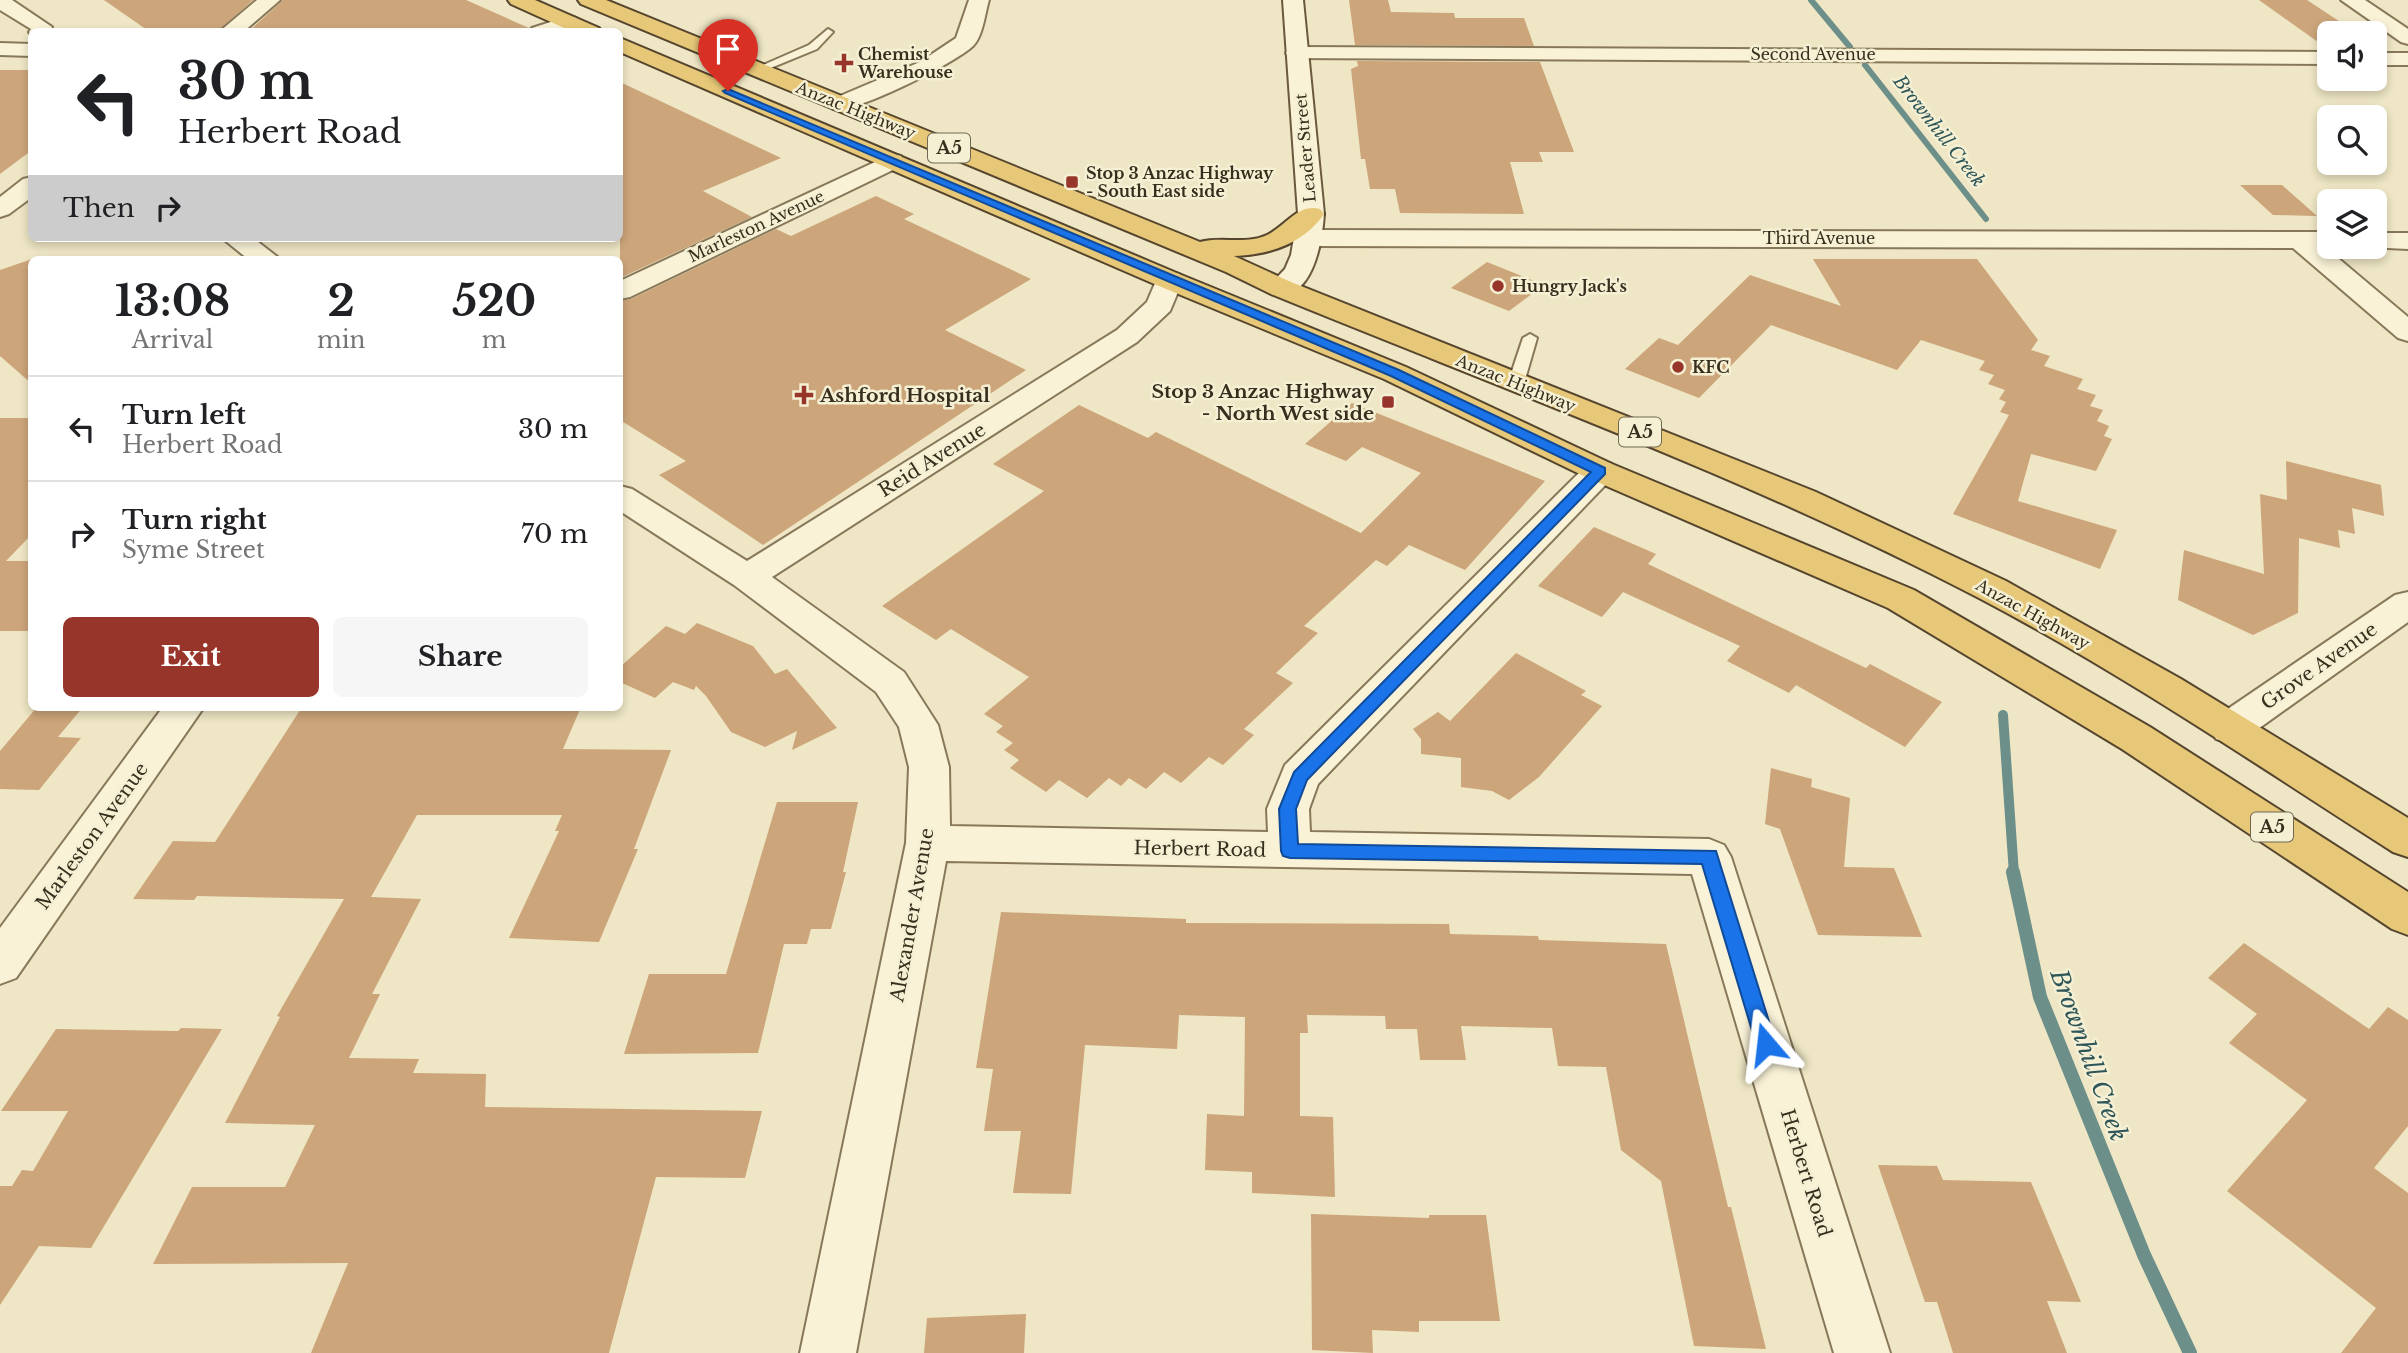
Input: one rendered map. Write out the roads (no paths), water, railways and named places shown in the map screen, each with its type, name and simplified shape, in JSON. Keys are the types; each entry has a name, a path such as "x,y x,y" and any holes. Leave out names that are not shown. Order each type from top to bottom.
{"highway":[{"path":"517,0 583,28"},
{"name":"Anzac Highway","path":"588,0 1057,192 1281,288 1804,499 1993,590 2230,728 2408,840"},
{"path":"629,48 679,38"},
{"name":"Anzac Highway","path":"629,48 772,111 1395,373 1600,471 1901,600 1974,640 2136,738 2408,916"},
{"path":"772,111 841,104"},
{"path":"839,139 829,127 829,119 830,114 841,104"},
{"path":"1018,214 1057,192"},
{"path":"1193,249 1271,246 1310,226"},
{"path":"1160,275 1224,290 1259,292 1281,288 1318,326 1395,373"},
{"path":"1686,451 1720,475 1726,486 1727,494 1722,500 1697,511"},
{"path":"1804,499 1778,502 1770,512 1775,522 1807,548 1849,576"}],"street":[{"path":"234,28 270,0"},
{"path":"841,104 928,66 966,41 979,0"},
{"name":"Leader Street","path":"1281,288 1297,275 1310,226 1293,0"},
{"path":"2351,0 2408,38"},
{"path":"0,1 41,28"},
{"path":"551,28 569,22"},
{"path":"0,49 28,44"},
{"name":"Second Avenue","path":"1297,53 2317,58"},
{"path":"2387,58 2408,59"},
{"name":"Marleston Avenue","path":"623,290 892,161"},
{"path":"0,209 28,189"},
{"name":"Third Avenue","path":"1310,226 2317,240"},
{"path":"2300,240 2408,332"},
{"path":"2387,241 2408,241"},
{"path":"241,242 262,256"},
{"name":"Reid Avenue","path":"747,577 1127,336 1160,305 1160,275"},
{"path":"1290,851 1288,809 1300,776 1600,471"},
{"name":"Alexander Avenue","path":"623,498 747,577 890,682 918,725 929,767 928,843 828,1353"},
{"name":"Grove Avenue","path":"2230,728 2408,604"},
{"name":"Marleston Avenue","path":"0,964 181,711"},
{"name":"Herbert Road","path":"928,843 1709,856 1863,1353"}],"lane":[{"path":"757,70 813,47 828,32"},
{"path":"1516,383 1530,338"}],"waterway":[{"name":"Brownhill Creek","path":"1811,0 1850,47"},
{"name":"Brownhill Creek","path":"1865,65 1986,219"},
{"name":"Brownhill Creek","path":"2003,715 2014,874"},
{"name":"Brownhill Creek","path":"2013,872 2040,997 2144,1255 2190,1353"}],"place":[{"name":"Chemist Warehouse","path":"844,63"},
{"name":"Stop 3 Anzac Highway - South East side","path":"1072,182"},
{"name":"Hungry Jack's","path":"1498,286"},
{"name":"KFC","path":"1678,367"},
{"name":"Ashford Hospital","path":"804,395"},
{"name":"Stop 3 Anzac Highway - North West side","path":"1388,402"}]}
